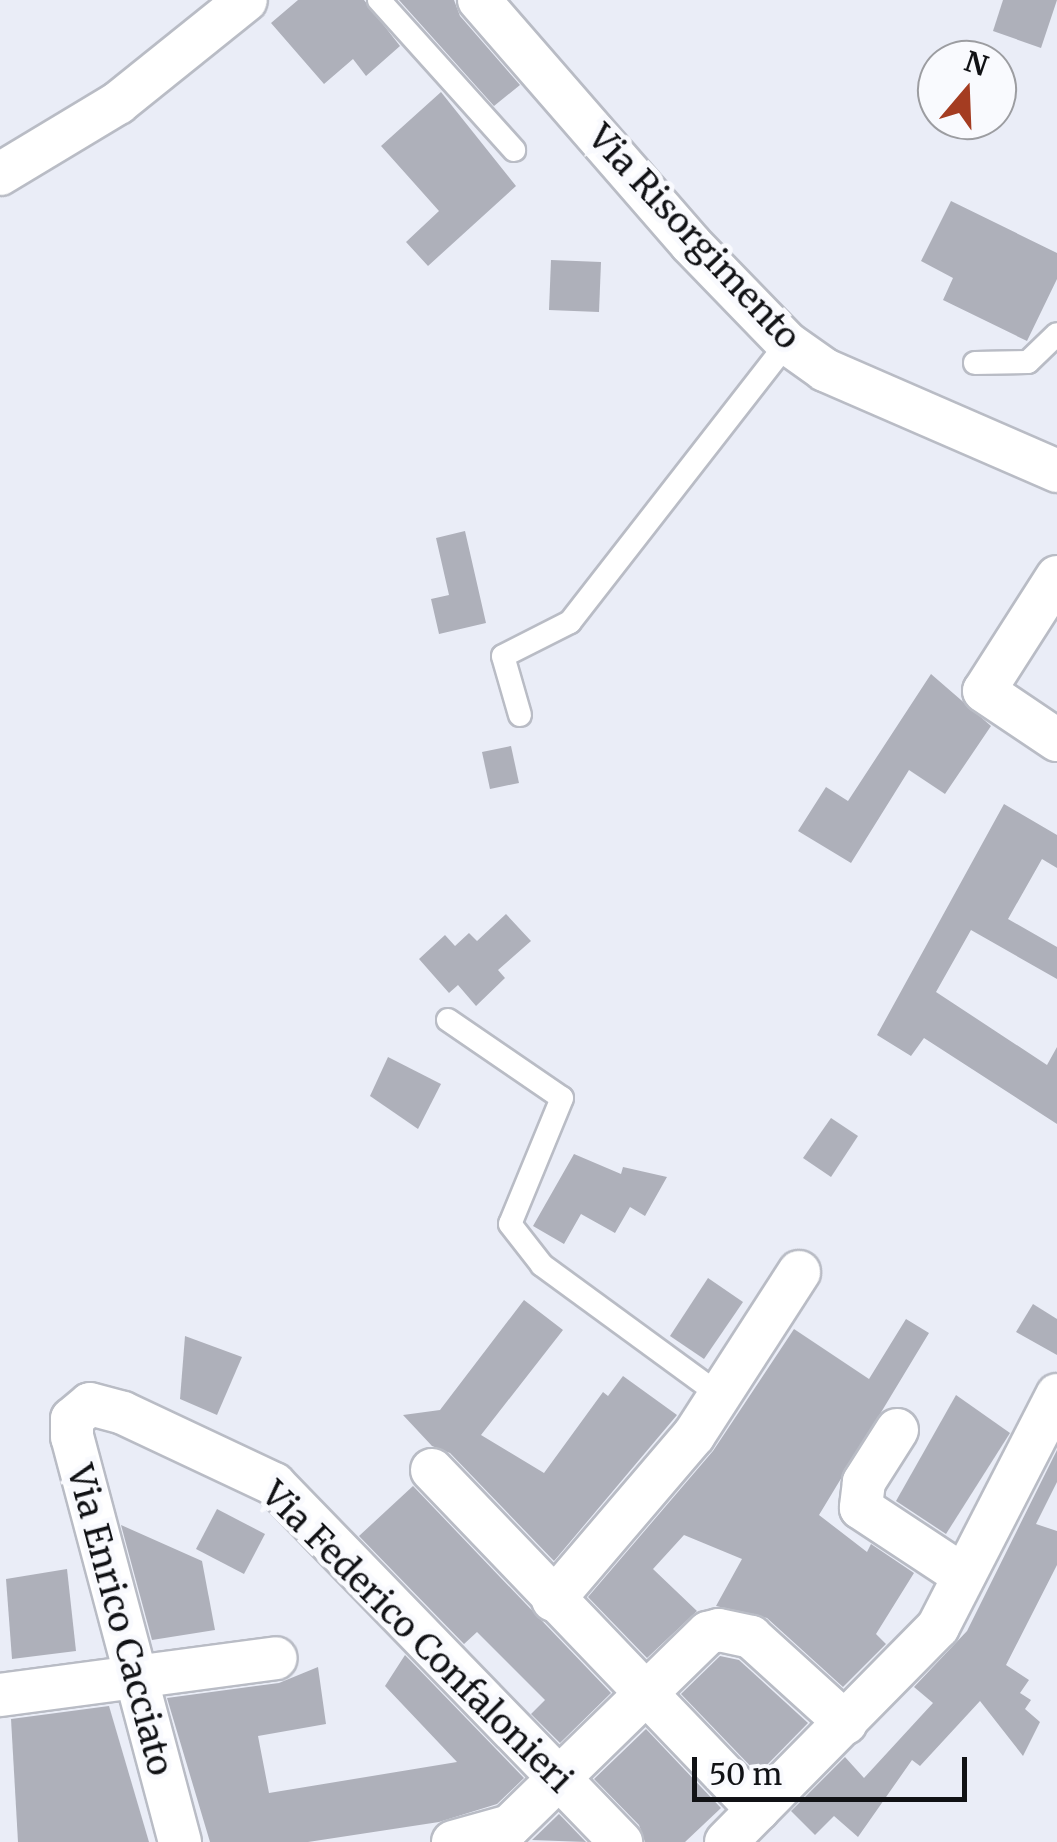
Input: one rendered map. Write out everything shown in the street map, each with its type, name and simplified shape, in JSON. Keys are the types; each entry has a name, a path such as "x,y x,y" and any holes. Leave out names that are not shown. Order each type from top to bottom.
{"street":[{"path":"0,174 118,102 207,15 246,0"},
{"name":"Via Risorgimento","path":"478,0 691,244 786,343 825,370 1057,470"},
{"path":"1057,577 984,690 1057,740"},
{"path":"553,1600 720,1396 799,1272"},
{"path":"726,1842 938,1628 1057,1395"},
{"name":"Via Enrico Cacciato","path":"90,1404 72,1419 72,1437 180,1842"},
{"name":"Via Federico Confalonieri","path":"90,1404 124,1414 274,1484 621,1842"},
{"path":"896,1430 864,1482 862,1508 964,1576"},
{"path":"432,1470 758,1810"},
{"path":"453,1842 510,1826 708,1633 730,1630 752,1637 846,1724"},
{"path":"0,1694 276,1658"}],"lane":[{"path":"379,0 514,150"},
{"path":"975,363 1028,362 1057,334"},
{"path":"520,715 503,656 570,622 786,343"},
{"path":"448,1020 562,1098 510,1224 542,1265 720,1396"}],"building":[{"path":"298,0 364,0 400,46 366,76 353,59 324,84 271,23"},
{"path":"399,0 454,0 460,16 520,85 494,106"},
{"path":"1003,0 1057,0 1041,48 993,31"},
{"path":"441,92 516,186 428,266 406,242 439,211 381,146"},
{"path":"951,201 1057,253 1057,279 1027,341 943,300 953,278 921,261"},
{"path":"551,260 601,262 599,312 549,310"},
{"path":"465,531 486,623 439,634 431,599 449,595 436,538"},
{"path":"931,674 991,726 945,794 909,770 851,863 798,831 826,787 848,801"},
{"path":"511,746 519,783 490,789 482,752"},
{"path":"1004,804 1057,835 1057,868 1042,859 1008,919 1057,947 1057,979 971,930 936,992 1047,1065 1057,1047 1057,1124 924,1038 911,1056 877,1035"},
{"path":"506,914 531,941 498,970 505,978 476,1006 458,985 449,993 419,959 445,935 455,946 469,933 477,941"},
{"path":"388,1057 441,1084 418,1129 370,1096"},
{"path":"831,1118 858,1136 831,1177 803,1158"},
{"path":"574,1154 621,1174 623,1167 667,1177 645,1216 630,1207 615,1233 581,1214 564,1244 533,1226"},
{"path":"708,1278 743,1302 704,1359 670,1336"},
{"path":"524,1300 563,1330 481,1435 544,1473 603,1392 608,1396 623,1376 677,1415 554,1561 450,1453 432,1446 403,1415 440,1410"},
{"path":"1033,1304 1057,1319 1057,1355 1016,1332"},
{"path":"906,1319 929,1333 819,1515 867,1552 871,1544 914,1573 876,1634 886,1644 843,1687 767,1618 716,1606 742,1559 684,1535 653,1569 697,1611 647,1658 588,1597 713,1451 794,1329 869,1379"},
{"path":"185,1336 242,1357 217,1415 180,1399"},
{"path":"956,1395 1010,1433 946,1534 896,1501"},
{"path":"1057,1450 1057,1482 1036,1524 1057,1531 1057,1565 1006,1665 1029,1680 1020,1693 1031,1700 1025,1709 1040,1722 1023,1756 980,1701 920,1766 912,1760 858,1837 834,1816 815,1835 791,1811 845,1757 864,1778 933,1703 914,1687 967,1631"},
{"path":"413,1486 611,1693 560,1743 531,1714 545,1700 477,1632 464,1644 359,1536"},
{"path":"217,1509 265,1534 244,1574 196,1549"},
{"path":"121,1525 202,1561 215,1630 152,1640"},
{"path":"67,1569 76,1651 12,1659 6,1579"},
{"path":"405,1655 524,1778 497,1804 439,1822 308,1842 210,1842 167,1698 279,1683 318,1667 326,1724 258,1736 269,1793 457,1762 385,1686"},
{"path":"720,1656 739,1660 808,1723 758,1774 681,1694"},
{"path":"109,1706 149,1842 18,1842 11,1719"},
{"path":"646,1729 721,1808 685,1842 645,1842 639,1825 594,1779"},
{"path":"559,1814 586,1842 532,1840"}]}
